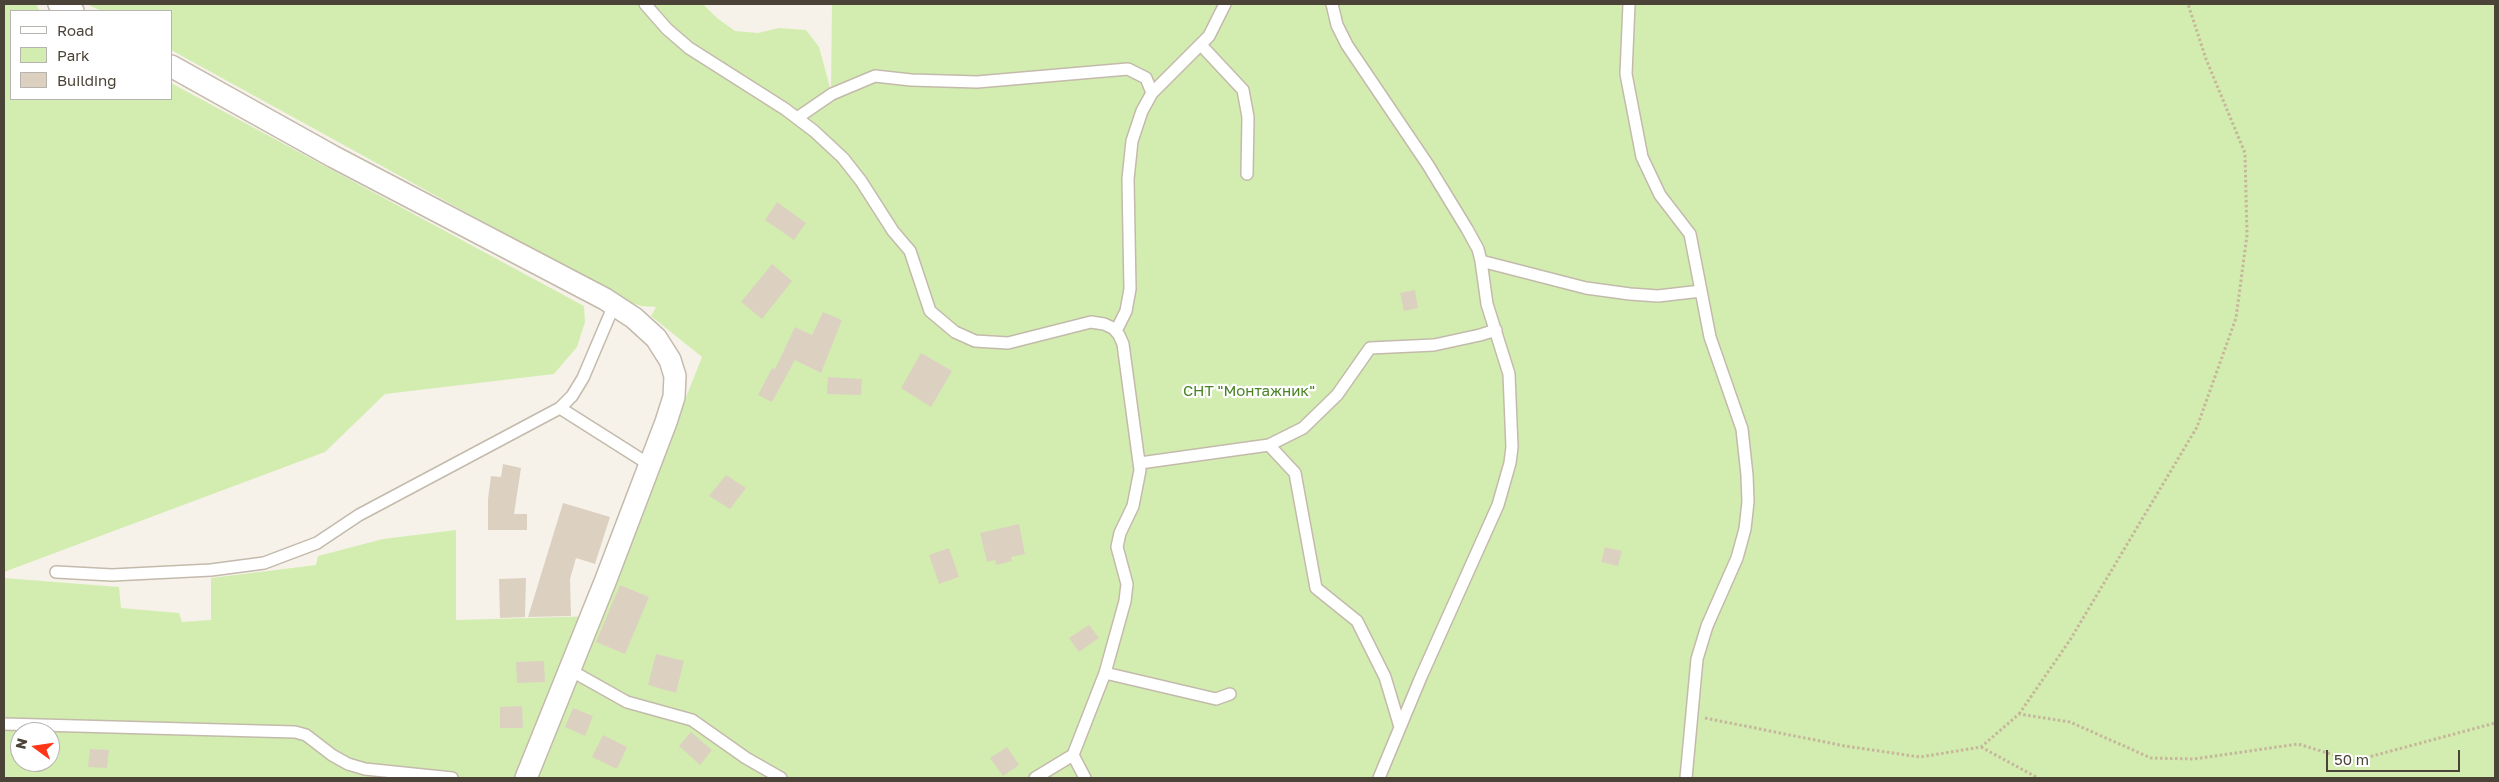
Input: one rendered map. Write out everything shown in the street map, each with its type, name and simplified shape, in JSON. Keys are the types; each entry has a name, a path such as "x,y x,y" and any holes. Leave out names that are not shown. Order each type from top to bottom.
{"street":[{"path":"59,4 71,10"},
{"path":"172,67 334,157 614,305 634,318 656,338 670,360 675,376 674,397 650,465 526,778"}],"lane":[{"path":"645,4 667,30 689,48 740,79 797,118 843,158 861,180 893,231 910,251 930,311 955,332 975,341 992,344 1031,339 1091,322 1104,324 1116,331 1123,344 1125,369 1140,463 1138,491 1120,533 1117,547 1127,584 1125,601 1105,673 1073,755 1035,778"},
{"path":"1116,331 1126,311 1130,289 1128,159 1142,111 1152,93 1209,36 1225,4"},
{"path":"1332,4 1337,25 1347,45 1428,165 1478,248 1484,276 1484,293 1506,361 1510,387 1512,447 1510,463 1498,505 1379,778"},
{"path":"1629,4 1626,74 1642,157 1660,195 1690,234 1710,337 1742,429 1748,502 1745,529 1737,558 1707,626 1697,659 1686,778"},
{"path":"1201,45 1243,90 1248,117 1247,174"},
{"path":"797,118 832,94 875,76 911,80 977,82 1128,69 1146,78 1152,93"},
{"path":"1481,262 1586,288 1630,294 1658,296 1701,291"},
{"path":"56,572 164,574 211,570 272,561 317,543 359,515 560,408 572,396 583,378 614,305"},
{"path":"1140,463 1269,445 1303,428 1338,395 1370,348 1434,345 1480,336 1496,330"},
{"path":"560,408 650,465"},
{"path":"1269,445 1295,473 1316,588 1357,621 1385,678 1400,727"},
{"path":"570,670 627,702 692,720 746,758 781,778"},
{"path":"1105,673 1216,699 1230,694"},
{"path":"4,724 295,732 306,736 348,764 365,769 452,778"},
{"path":"1073,755 1085,778"}],"path":[{"path":"1692,715 1845,746 1920,757 1980,747 2019,714 2070,640 2197,428 2236,318 2246,235 2246,153 2206,59 2188,4"},
{"path":"2019,714 2070,722 2151,758 2194,759 2298,744 2354,761 2495,723"},
{"path":"1980,747 2038,778"}],"green space":[{"path":"4,4 36,4 39,10 10,10 10,100 172,100 172,84 584,306 585,322 577,347 554,374 385,394 325,452 4,572"},
{"name":"СНТ \"Монтажник\"","path":"87,4 703,4 717,18 735,31 758,33 779,28 806,30 819,47 831,91 832,4 2495,4 2495,778 4,778 4,578 119,587 121,608 179,613 182,622 211,620 211,578 316,565 318,556 383,539 456,530 456,620 599,616 702,357 651,316 656,307 641,306 629,302 172,51 172,10 99,10"}],"building":[{"path":"777,202 806,223 794,240 765,220"},
{"path":"772,264 792,281 762,319 741,302"},
{"path":"1415,290 1418,308 1404,311 1400,293"},
{"path":"823,312 842,320 821,373 795,360 772,402 758,395 772,368 775,369 795,327 812,335"},
{"path":"921,353 952,371 931,407 901,388"},
{"path":"828,377 862,379 861,395 827,394"},
{"path":"503,464 521,468 514,514 527,514 527,530 488,530 488,499 491,476 501,477"},
{"path":"726,475 746,488 730,509 709,496"},
{"path":"563,503 610,517 595,564 576,558 570,579 571,616 528,617"},
{"path":"1019,524 1025,554 1011,557 1012,561 996,565 995,560 987,562 980,533"},
{"path":"1605,547 1622,551 1618,566 1601,562"},
{"path":"949,548 959,577 939,584 929,555"},
{"path":"526,578 525,617 500,618 499,579"},
{"path":"620,585 649,597 625,654 596,642"},
{"path":"1089,625 1099,638 1079,652 1069,638"},
{"path":"656,654 684,661 676,693 648,685"},
{"path":"544,661 545,682 517,683 516,662"},
{"path":"522,706 523,728 500,728 500,707"},
{"path":"573,708 593,716 585,736 565,727"},
{"path":"691,732 712,750 700,765 679,746"},
{"path":"603,735 627,747 617,769 592,757"},
{"path":"1007,747 1019,765 1003,776 990,758"},
{"path":"90,749 109,750 107,768 88,767"}]}
